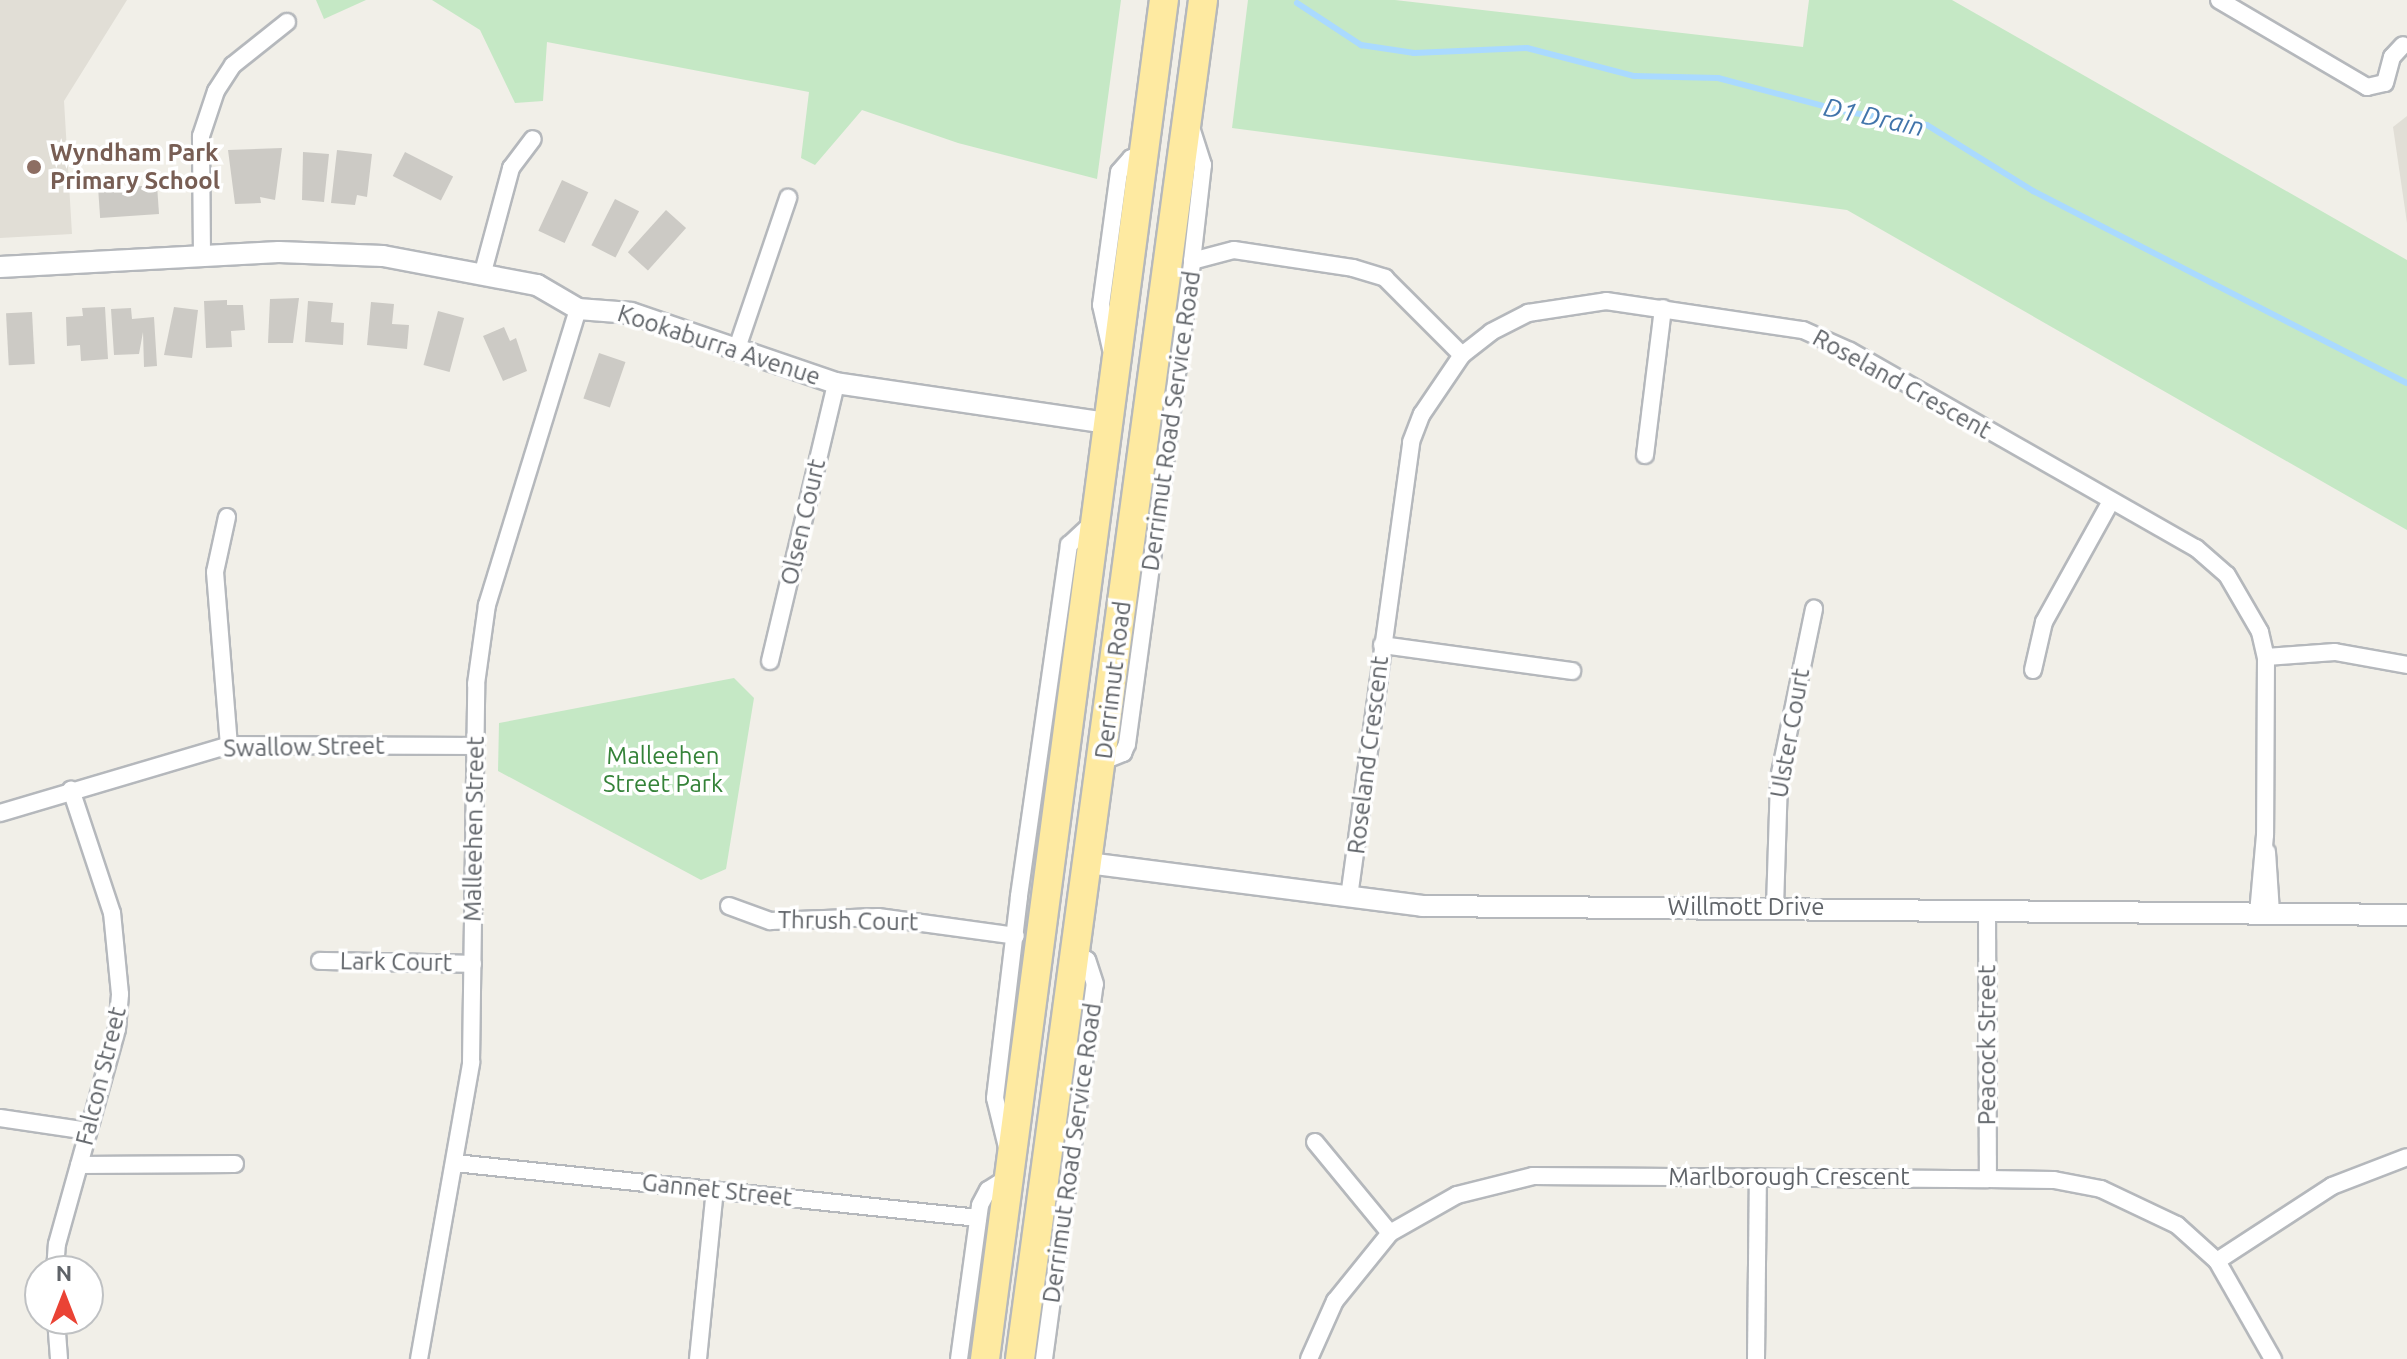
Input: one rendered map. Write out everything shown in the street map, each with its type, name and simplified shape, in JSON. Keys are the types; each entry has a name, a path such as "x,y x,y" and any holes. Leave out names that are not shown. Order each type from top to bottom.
{"highway":[{"name":"Derrimut Road","path":"985,1359 990,1224 1008,1168 1164,0"},
{"name":"Derrimut Road","path":"1020,1359 1103,761 1203,0"},
{"path":"1108,423 1146,428"},
{"path":"1049,858 1088,863"},
{"path":"1033,979 1055,956 1076,953"},
{"path":"990,1224 1012,1240 1028,1235 1042,1200"}],"street":[{"path":"2219,0 2367,87 2385,83 2392,57 2403,45"},
{"path":"202,256 201,136 216,91 233,65 287,22"},
{"name":"Derrimut Road Service Road","path":"1103,761 1123,753 1127,744 1192,261 1203,165 1187,116"},
{"path":"483,272 511,168 533,139"},
{"path":"736,351 788,198"},
{"path":"1192,261 1234,250 1353,268 1385,278 1462,355"},
{"name":"Kookaburra Avenue","path":"0,267 202,256 383,256 483,272 537,285 578,309 631,313 836,383 1108,423"},
{"name":"Roseland Crescent","path":"1349,897 1411,442 1440,381 1462,355 1528,313 1569,303 1606,301 1803,330 1850,351 2196,548 2227,575 2260,632 2266,657 2264,913"},
{"path":"1645,455 1663,308"},
{"name":"Malleehen Street","path":"419,1359 471,1063 474,746 487,605 578,309"},
{"name":"Olsen Court","path":"770,661 836,383"},
{"path":"2033,670 2044,622 2111,501"},
{"path":"227,517 215,572 229,745"},
{"path":"1008,1168 995,1098 1016,936 1069,545 1094,522"},
{"name":"Ulster Court","path":"1775,907 1779,778 1814,609"},
{"path":"1382,645 1572,671"},
{"path":"2266,657 2335,652 2407,665"},
{"name":"Swallow Street","path":"0,813 229,745 474,746"},
{"name":"Falcon Street","path":"59,1255 79,1165 117,1029 120,963 102,875 71,790"},
{"name":"Willmott Drive","path":"1088,863 1422,906 2407,915"},
{"name":"Thrush Court","path":"729,906 770,921 878,917 1016,936"},
{"name":"Peacock Street","path":"1987,911 1988,1179"},
{"name":"Derrimut Road Service Road","path":"1044,1359 1095,984 1087,960 1076,953"},
{"name":"Lark Court","path":"320,961 473,964"},
{"path":"0,1118 88,1131"},
{"path":"1315,1142 1390,1233"},
{"path":"2217,1261 2332,1186 2407,1157"},
{"name":"Gannet Street","path":"455,1163 715,1190 990,1224"},
{"path":"79,1165 235,1164"},
{"name":"Marlborough Crescent","path":"1309,1359 1335,1301 1390,1233 1457,1195 1533,1176 2054,1180 2101,1189 2177,1225 2217,1261 2273,1359"},
{"path":"1756,1359 1758,1177"},
{"path":"698,1359 715,1190"},
{"path":"959,1359 990,1224"},
{"path":"57,1335 59,1359"}],"shaded area":[{"name":"Wyndham Park Primary School","path":"0,0 127,0 64,101 72,234 0,238"},
{"path":"2407,116 2407,223 2393,127"}],"green space":[{"path":"316,0 366,0 324,19"},
{"path":"432,0 1121,0 1097,179 958,143 862,110 815,165 801,158 809,92 547,42 543,101 515,103 480,30"},
{"path":"1248,0 1395,0 1803,47 1809,0 1952,0 2407,260 2407,530 1847,210 1232,128"},
{"name":"Malleehen Street Park","path":"734,678 754,698 726,869 701,880 498,771 499,723"}],"building":[{"path":"282,148 275,200 260,197 261,203 235,204 228,150"},
{"path":"337,150 372,154 367,197 357,195 355,205 331,203"},
{"path":"303,152 329,154 324,202 302,200"},
{"path":"405,152 453,177 441,201 393,176"},
{"path":"562,180 588,192 565,243 538,231"},
{"path":"157,185 159,214 100,218 98,189"},
{"path":"615,199 639,211 615,258 591,245"},
{"path":"666,210 686,228 648,270 628,252"},
{"path":"299,298 293,343 268,343 270,299"},
{"path":"227,300 227,305 243,305 245,330 231,331 232,347 206,348 204,301"},
{"path":"308,301 333,303 331,322 344,323 343,345 305,342"},
{"path":"371,302 394,304 392,324 409,325 407,349 367,345"},
{"path":"105,307 108,359 81,361 80,345 67,346 66,317 83,316 82,308"},
{"path":"174,307 198,310 192,358 164,355"},
{"path":"131,308 132,319 154,317 157,366 144,367 143,332 139,354 114,355 111,309"},
{"path":"438,311 464,318 450,372 424,365"},
{"path":"32,312 35,364 9,365 6,313"},
{"path":"504,327 510,341 516,338 527,371 503,381 483,336"},
{"path":"599,353 625,362 610,408 583,398"}],"waterway":[{"name":"D1 Drain","path":"1297,3 1361,45 1414,53 1527,48 1634,76 1718,78 1842,111 1927,125 2033,191 2407,383"}],"place":[{"name":"Wyndham Park Primary School","path":"34,167"}]}
